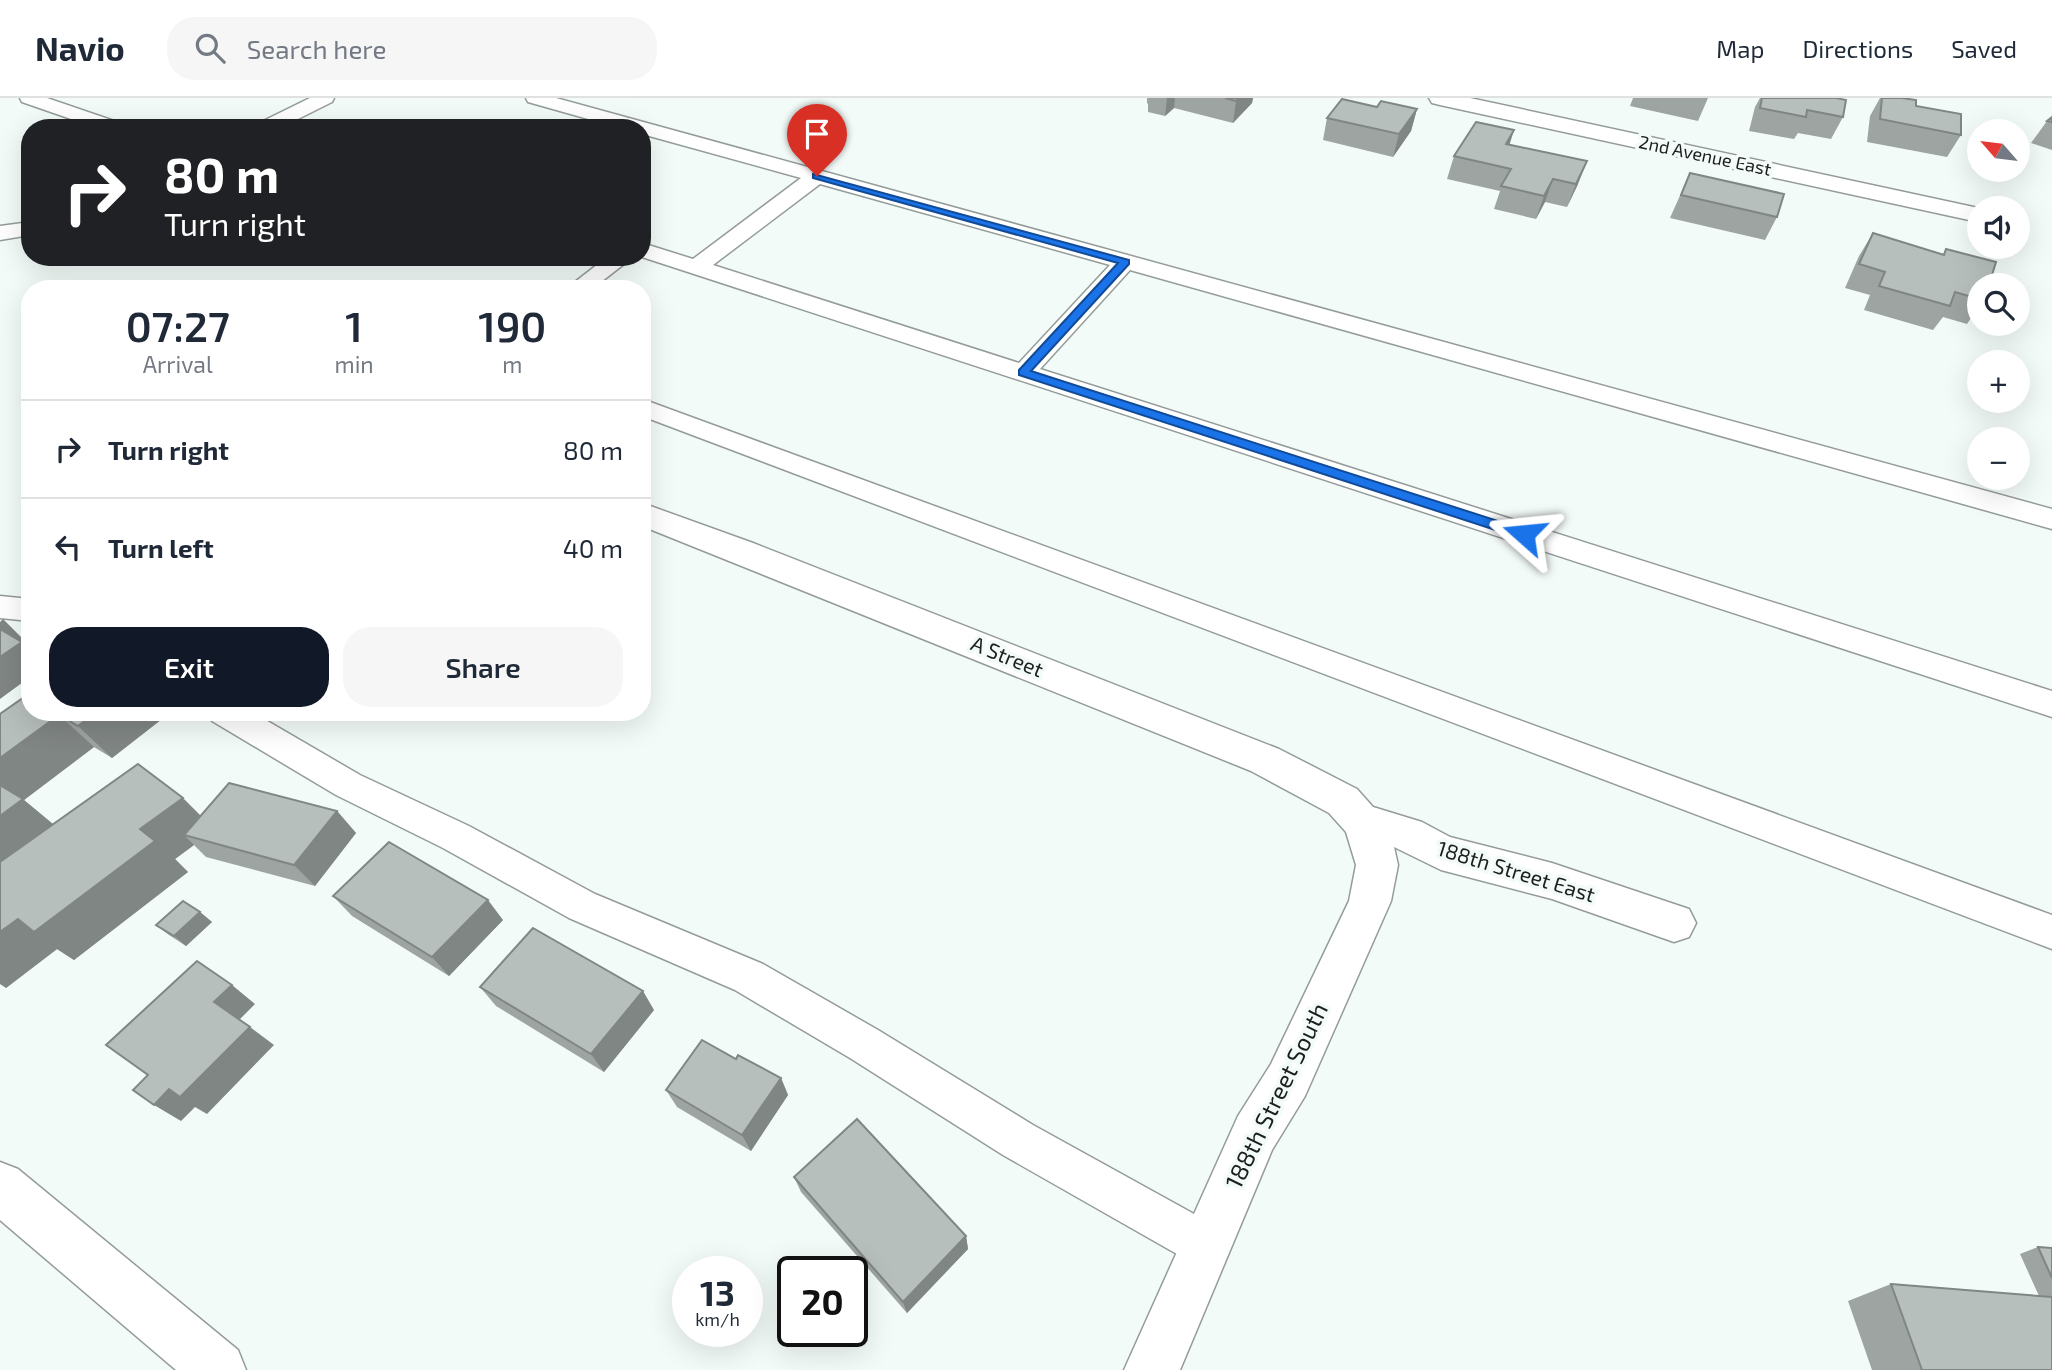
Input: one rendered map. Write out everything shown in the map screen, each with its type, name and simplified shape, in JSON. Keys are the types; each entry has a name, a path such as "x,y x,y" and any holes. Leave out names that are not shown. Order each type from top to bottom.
{"street":[{"name":"2nd Avenue East","path":"1440,98 1967,213"},
{"name":"A Street","path":"651,517 1265,760 1343,801 1360,820"},
{"name":"188th Street East","path":"1360,820 1406,834 1441,852 1552,881 1674,923"},
{"name":"188th Street South","path":"1152,1370 1255,1133 1288,1080 1370,901 1377,865 1372,842 1360,820"},
{"path":"0,1187 218,1370"}],"lane":[{"path":"29,98 90,119"},
{"path":"282,119 325,98"},
{"path":"535,98 610,119"},
{"path":"651,130 2052,519"},
{"path":"696,267 817,176"},
{"path":"0,233 21,230"},
{"path":"651,253 2052,704"},
{"path":"1023,373 1125,262"},
{"path":"590,280 609,266"},
{"path":"651,410 2052,932"},
{"path":"0,607 21,609"},
{"path":"239,721 348,785 456,837 582,906 749,977 864,1044 1018,1140 1207,1246"}],"building":[{"path":"1762,98 1846,100 1843,117 1807,110 1806,117 1760,108"},
{"path":"1882,98 1916,100 1916,106 1961,114 1961,135 1880,119"},
{"path":"1342,99 1377,107 1381,101 1417,109 1399,134 1327,118"},
{"path":"1476,122 1514,130 1506,144 1587,161 1576,184 1553,179 1544,196 1501,186 1511,169 1454,156"},
{"path":"1690,173 1784,194 1777,217 1681,195"},
{"path":"1873,233 1944,255 1946,249 1967,254 1967,259 1996,262 1993,273 1967,273 1967,296 1955,292 1950,306 1879,286 1885,272 1859,264"},
{"path":"0,629 21,643 0,657"},
{"path":"21,699 21,721 51,721 0,758 0,714"},
{"path":"69,721 84,721 78,726"},
{"path":"138,764 183,798 140,829 155,841 34,932 18,919 0,932 0,862"},
{"path":"229,783 337,811 294,865 184,835"},
{"path":"0,785 23,799 0,816"},
{"path":"389,842 488,900 432,957 333,896"},
{"path":"183,901 200,912 174,936 156,925"},
{"path":"533,928 643,991 591,1054 480,987"},
{"path":"197,961 232,985 214,1002 250,1027 180,1097 169,1089 154,1105 133,1090 148,1075 106,1045"},
{"path":"702,1040 736,1059 738,1055 781,1078 742,1135 666,1090"},
{"path":"857,1119 966,1236 903,1302 868,1262 868,1256 863,1256 794,1177"},
{"path":"2038,1247 2052,1248 2052,1278"},
{"path":"1891,1284 2052,1297 2052,1370 1922,1370"}],"route":[{"path":"817,176 1125,262 1023,373 1524,534"}]}
